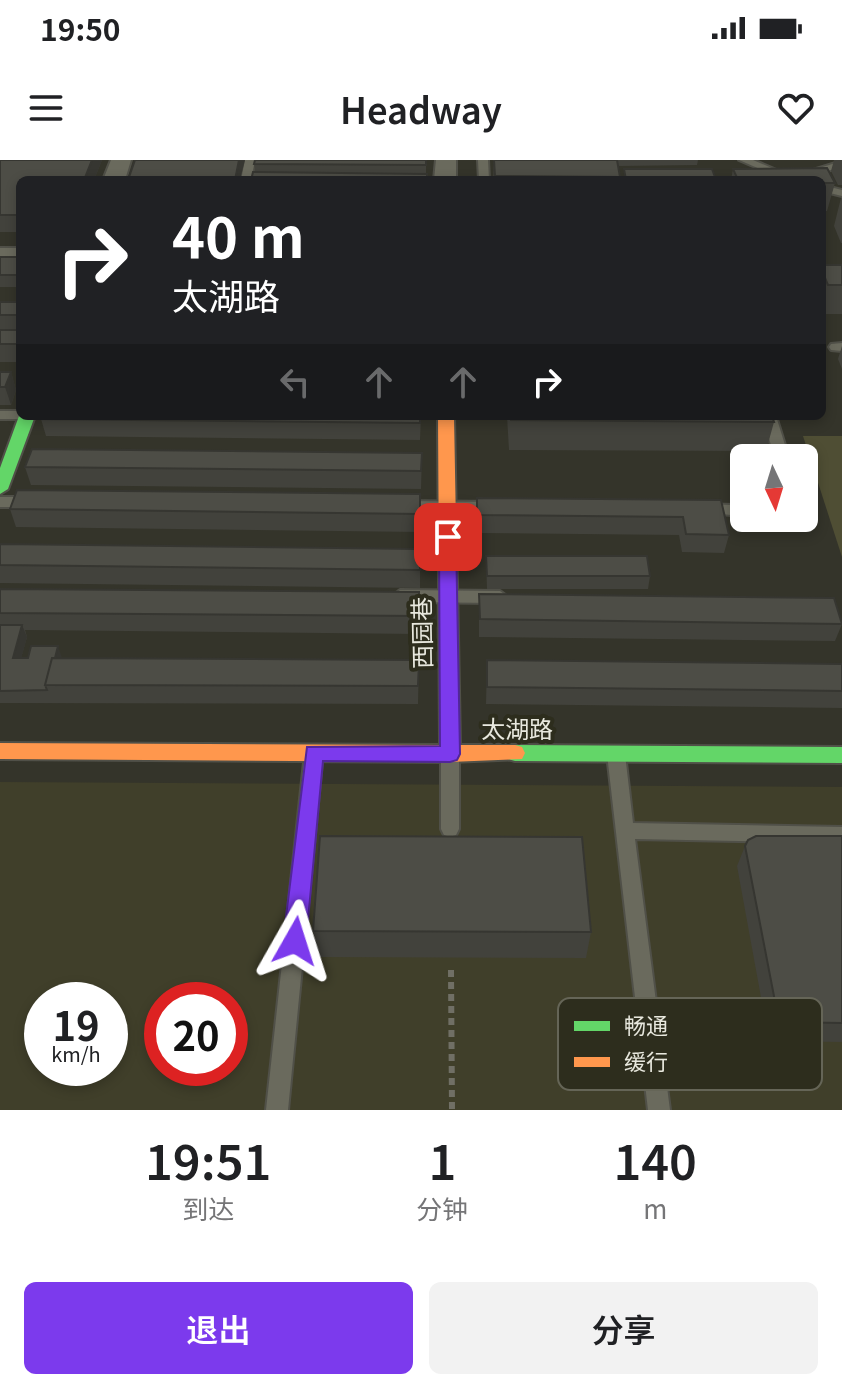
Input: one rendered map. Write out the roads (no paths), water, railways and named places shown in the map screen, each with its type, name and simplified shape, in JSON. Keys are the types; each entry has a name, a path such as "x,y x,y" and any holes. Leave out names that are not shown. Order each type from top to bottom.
{"street":[{"path":"0,489 26,420"},
{"name":"西园巷","path":"446,420 450,754"},
{"name":"太湖路","path":"0,751 842,755"}],"lane":[{"path":"744,160 784,176"},
{"path":"806,176 842,164"},
{"path":"770,420 778,444"},
{"path":"0,502 48,502"},
{"path":"383,506 511,507"},
{"path":"685,509 730,510"},
{"path":"386,596 511,597"},
{"path":"277,1110 314,753"},
{"path":"450,754 450,829"},
{"path":"616,754 646,998"},
{"path":"626,831 842,835"},
{"path":"657,1090 659,1110"}]}
